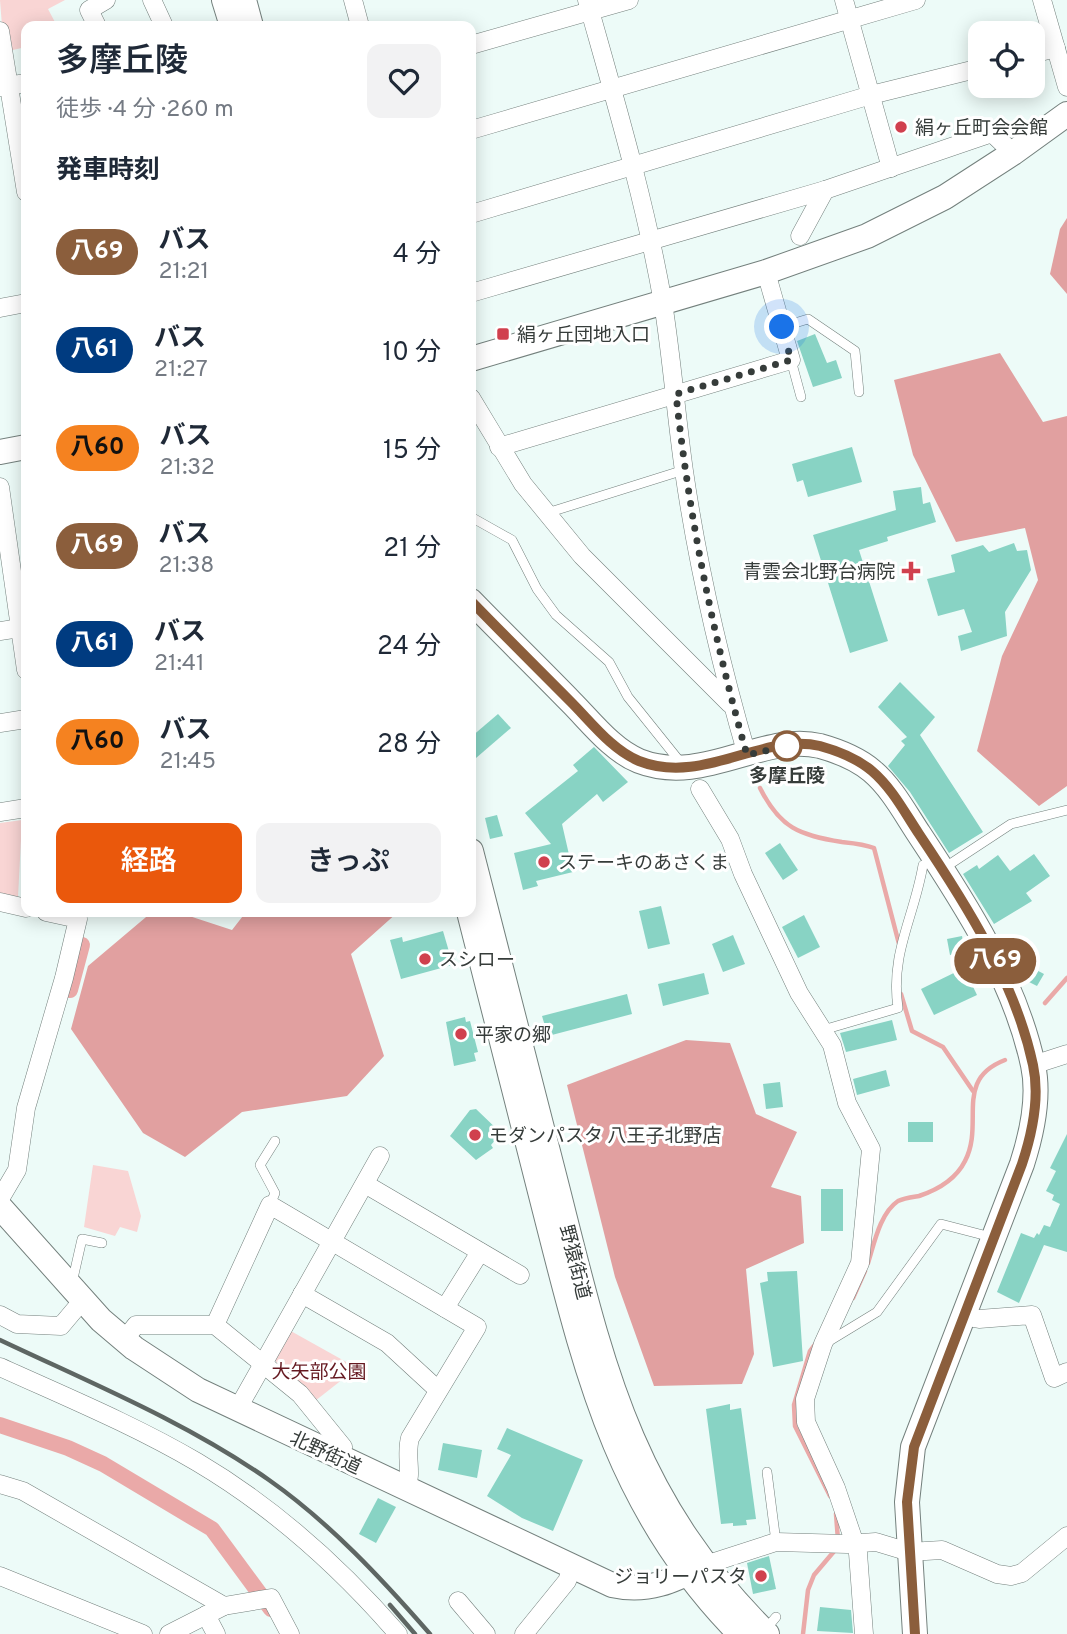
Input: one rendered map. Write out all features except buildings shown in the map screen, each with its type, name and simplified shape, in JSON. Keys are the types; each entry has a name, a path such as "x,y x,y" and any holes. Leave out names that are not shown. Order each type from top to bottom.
{"main road":[{"path":"225,0 231,21"},
{"path":"244,0 250,21"},
{"path":"476,358 766,272 867,236 945,197 1067,114"},
{"path":"0,452 21,448"},
{"path":"476,606 621,751 650,764 684,767 808,744 838,752 864,764 893,794 1000,972 1033,1065 1035,1093 1030,1136 912,1454 907,1488 915,1634"},
{"name":"野猿街道","path":"476,871 601,1360 621,1415 697,1569"},
{"name":"野猿街道","path":"469,917 591,1387 630,1479 665,1541 762,1629"},
{"name":"北野街道","path":"0,1207 76,1295 124,1340 188,1384 237,1410 612,1586 630,1589 659,1587 697,1569"}],"street":[{"path":"94,21 89,10 106,0"},
{"path":"152,0 162,21"},
{"path":"353,0 359,21"},
{"path":"476,43 588,6 629,0"},
{"path":"844,0 891,168"},
{"path":"476,129 916,0"},
{"path":"1042,0 1067,87"},
{"path":"588,6 633,164 650,240 663,304 684,470 700,567 747,755"},
{"path":"0,31 4,87 21,168"},
{"path":"1045,51 1056,48"},
{"path":"476,212 871,95 968,71"},
{"path":"476,292 824,190 992,133 1013,153"},
{"path":"800,236 824,190"},
{"path":"499,447 791,360 766,272"},
{"path":"0,308 21,304"},
{"path":"476,407 499,447 582,556 733,707"},
{"path":"0,487 4,545 21,616"},
{"path":"0,631 21,628"},
{"path":"0,723 21,720"},
{"path":"700,789 730,839 743,874 799,993 832,1045 847,1103 871,1149 860,1263 824,1342 804,1399 806,1422 836,1488 850,1544 858,1553 864,1634"},
{"path":"0,812 21,809"},
{"path":"0,902 21,907"},
{"path":"0,1199 17,1170 26,1108 64,978 79,917"},
{"path":"1033,1065 1067,1054"},
{"path":"237,1410 380,1156"},
{"path":"365,1184 520,1275"},
{"path":"215,1325 270,1205 477,1327 410,1438 407,1451 411,1479 405,1489"},
{"path":"445,1308 480,1252"},
{"path":"302,1294 387,1343 438,1390"},
{"path":"0,1315 17,1324 61,1326 76,1295"},
{"path":"962,1317 979,1319 1032,1315 1054,1378 1067,1372"},
{"path":"124,1340 136,1325 215,1325 300,1394 343,1447 338,1458"},
{"path":"0,1367 160,1441 261,1504 327,1561 398,1634"},
{"path":"0,1484 23,1491 224,1606"},
{"path":"697,1569 775,1542 801,1545 876,1542 909,1552 942,1550 997,1574 1011,1576 1022,1573 1066,1539"},
{"path":"531,1632 567,1581 572,1568"},
{"path":"0,1576 142,1634"},
{"path":"169,1634 224,1606 271,1598 290,1634"},
{"path":"458,1601 486,1634"},
{"path":"205,1615 216,1634"}],"lane":[{"path":"782,327 808,319 855,351 859,393"},
{"path":"791,360 801,397"},
{"path":"547,513 684,470"},
{"path":"476,520 512,540 537,589 556,615 609,662 628,697 684,767"},
{"path":"823,1030 898,1007 894,980 897,957 918,897 923,866 942,879 1011,824 1067,810"},
{"path":"270,1205 275,1193 260,1165 275,1141"},
{"path":"824,1342 877,1312 941,1224 993,1238"},
{"path":"76,1295 82,1239 102,1243"},
{"path":"767,1472 775,1542"}],"green space":[{"path":"0,0 65,0 48,9 54,21 21,21 21,48 4,52"},
{"path":"21,820 18,897 0,893 0,823"},
{"path":"93,1165 128,1171 141,1216 137,1232 120,1227 115,1236 84,1227"},
{"name":"大矢部公園","path":"289,1330 357,1368 315,1401 279,1366 273,1356"}],"shaded area":[{"path":"1067,218 1067,294 1050,274 1060,229"},
{"path":"1000,353 1043,422 1067,416 1067,786 1039,806 977,751 1002,656 1038,580 1025,528 956,542 913,455 894,380"},
{"path":"146,917 192,917 232,930 242,917 392,917 351,954 384,1056 347,1096 242,1112 185,1157 143,1133 71,1029 88,966"},
{"path":"686,1040 730,1043 756,1114 797,1132 771,1187 801,1196 804,1243 746,1269 754,1354 742,1384 654,1386 615,1277 567,1085"}],"waterway":[{"path":"760,788 775,812 792,827 814,836 874,848 899,944"},
{"path":"70,990 82,945"},
{"path":"1045,1003 1067,978"},
{"path":"901,994 912,1031 943,1047 973,1091"},
{"path":"868,1263 878,1229 892,1206 900,1200 919,1196 939,1187 961,1167 970,1147 975,1091 980,1079 989,1069 1005,1060"},
{"path":"853,1298 865,1271"},
{"path":"816,1343 810,1351 794,1405 795,1426 830,1496"},
{"path":"0,1425 68,1448 103,1464 212,1529 271,1609"},
{"path":"836,1514 838,1540"},
{"path":"803,1634 808,1590 814,1575 836,1549"}],"railway":[{"path":"0,1340 171,1422 269,1480 313,1514 354,1552 430,1634"},
{"path":"390,1605 415,1634"}],"bus line":[{"name":"八69","path":"476,606 621,751 637,760 661,767 701,766 766,750 808,744 838,752 864,764 893,794 953,884 1000,972 1033,1065 1033,1119 1022,1164 917,1432 907,1488 910,1592 915,1634"}],"place":[{"name":"絹ヶ丘町会会館","path":"901,127"},
{"name":"絹ヶ丘団地入口","path":"503,334"},
{"name":"青雲会北野台病院","path":"911,571"},
{"name":"多摩丘陵","path":"787,746"},
{"name":"ステーキのあさくま","path":"544,862"},
{"name":"スシロー","path":"425,959"},
{"name":"平家の郷","path":"461,1034"},
{"name":"モダンパスタ 八王子北野店","path":"475,1135"},
{"name":"ジョリーパスタ","path":"761,1576"}],"route":[{"path":"782,327 791,360 676,394 684,470 700,567 720,661 747,755 787,746"}]}
